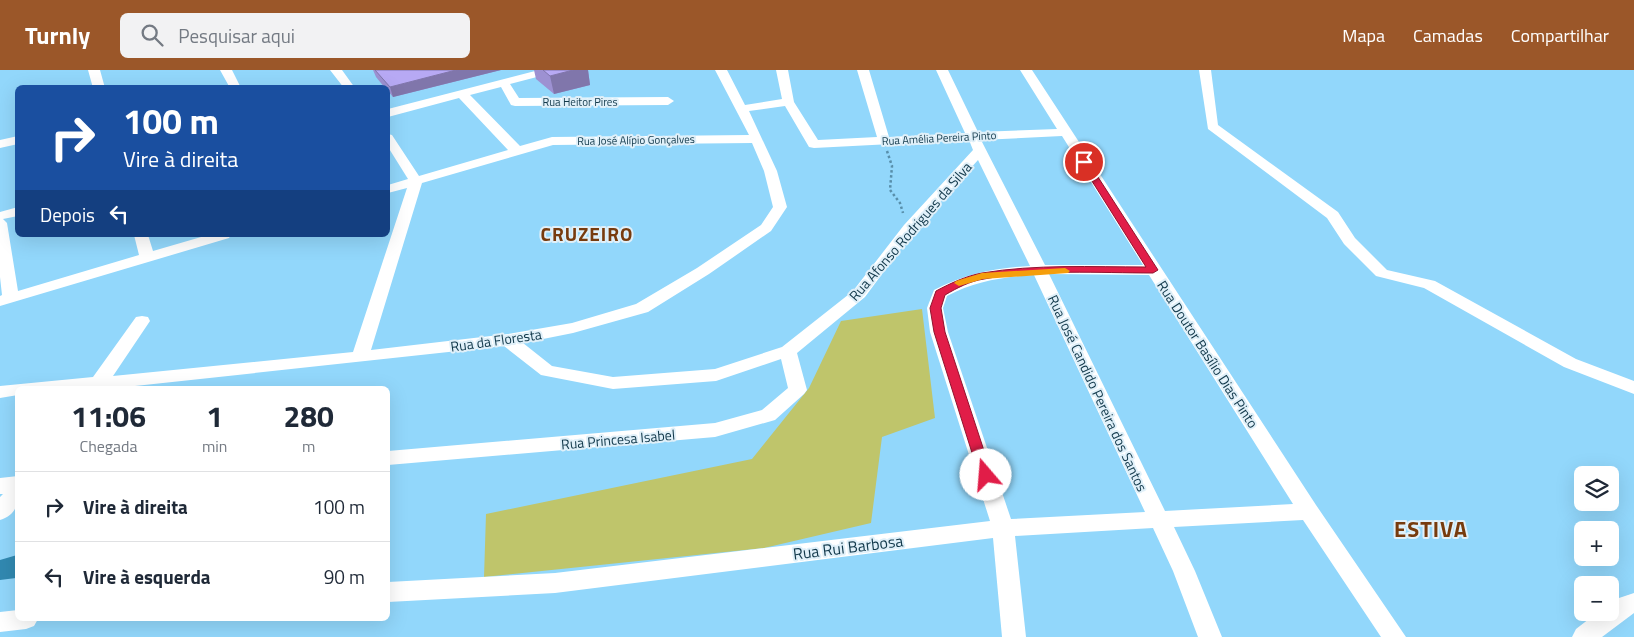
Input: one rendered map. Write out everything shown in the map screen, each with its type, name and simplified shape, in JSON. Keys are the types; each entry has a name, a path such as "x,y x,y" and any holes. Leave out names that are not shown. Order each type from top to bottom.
{"street":[{"path":"94,70 98,85"},
{"path":"226,70 234,85"},
{"path":"336,70 348,85"},
{"path":"390,113 552,70"},
{"name":"Rua da Floresta","path":"57,386 360,357 508,340 573,328 642,308 703,271 766,228 780,208 776,184 757,139 721,70"},
{"path":"741,108 788,102 782,70"},
{"path":"863,70 884,141"},
{"name":"Rua José Candido Pereira dos Santos","path":"942,70 1184,571 1210,637"},
{"name":"Rua Doutor Basílio Dias Pinto","path":"1026,70 1064,132 1309,511 1394,637"},
{"path":"1205,70 1212,126 1333,215 1349,242 1382,273 1429,284 1570,363 1634,388"},
{"name":"Rua Heitor Pires","path":"504,83 515,102 668,101"},
{"path":"462,94 516,150"},
{"name":"Rua Amélia Pereira Pinto","path":"788,102 814,144 884,141 976,143 1064,132"},
{"name":"Rua José Alípio Gonçalves","path":"390,188 552,141 757,139"},
{"path":"0,144 15,141"},
{"path":"360,357 416,181 390,141"},
{"name":"Rua Afonso Rodrigues da Silva","path":"508,340 547,371 613,383 716,375 788,351 859,294 976,143"},
{"path":"0,216 15,212"},
{"path":"0,223 5,299 217,237"},
{"path":"142,237 147,257"},
{"path":"1014,637 1003,528 940,332 935,308 940,293 959,283 982,276 1040,271 1153,270"},
{"path":"99,382 142,321"},
{"name":"Rua Princesa Isabel","path":"390,458 715,430 768,415 798,390 788,351"},
{"path":"0,392 15,390"},
{"path":"0,486 15,484"},
{"path":"0,512 15,494"},
{"name":"Rua Rui Barbosa","path":"390,592 555,583 1003,528 1159,521 1309,511"},
{"path":"1584,637 1624,606 1634,603"},
{"path":"0,622 15,620"}],"path":[{"path":"884,141 892,166 890,190 900,203 909,228"}],"green space":[{"path":"922,309 935,418 882,437 871,523 764,548 484,577 486,514 752,459 809,388 841,321"}],"water":[{"path":"15,556 15,578 0,580 0,560"}],"building":[{"path":"375,70 456,70 390,87"},
{"path":"543,70 573,70 550,76"}],"slow traffic":[{"path":"959,283 982,276 1040,271 1065,271"}],"district":[{"name":"CRUZEIRO","path":"587,233"},
{"name":"ESTIVA","path":"1431,529"}],"route":[{"path":"986,475 940,332 935,308 940,293 959,283 982,276 1040,271 1153,270 1084,162"}]}
